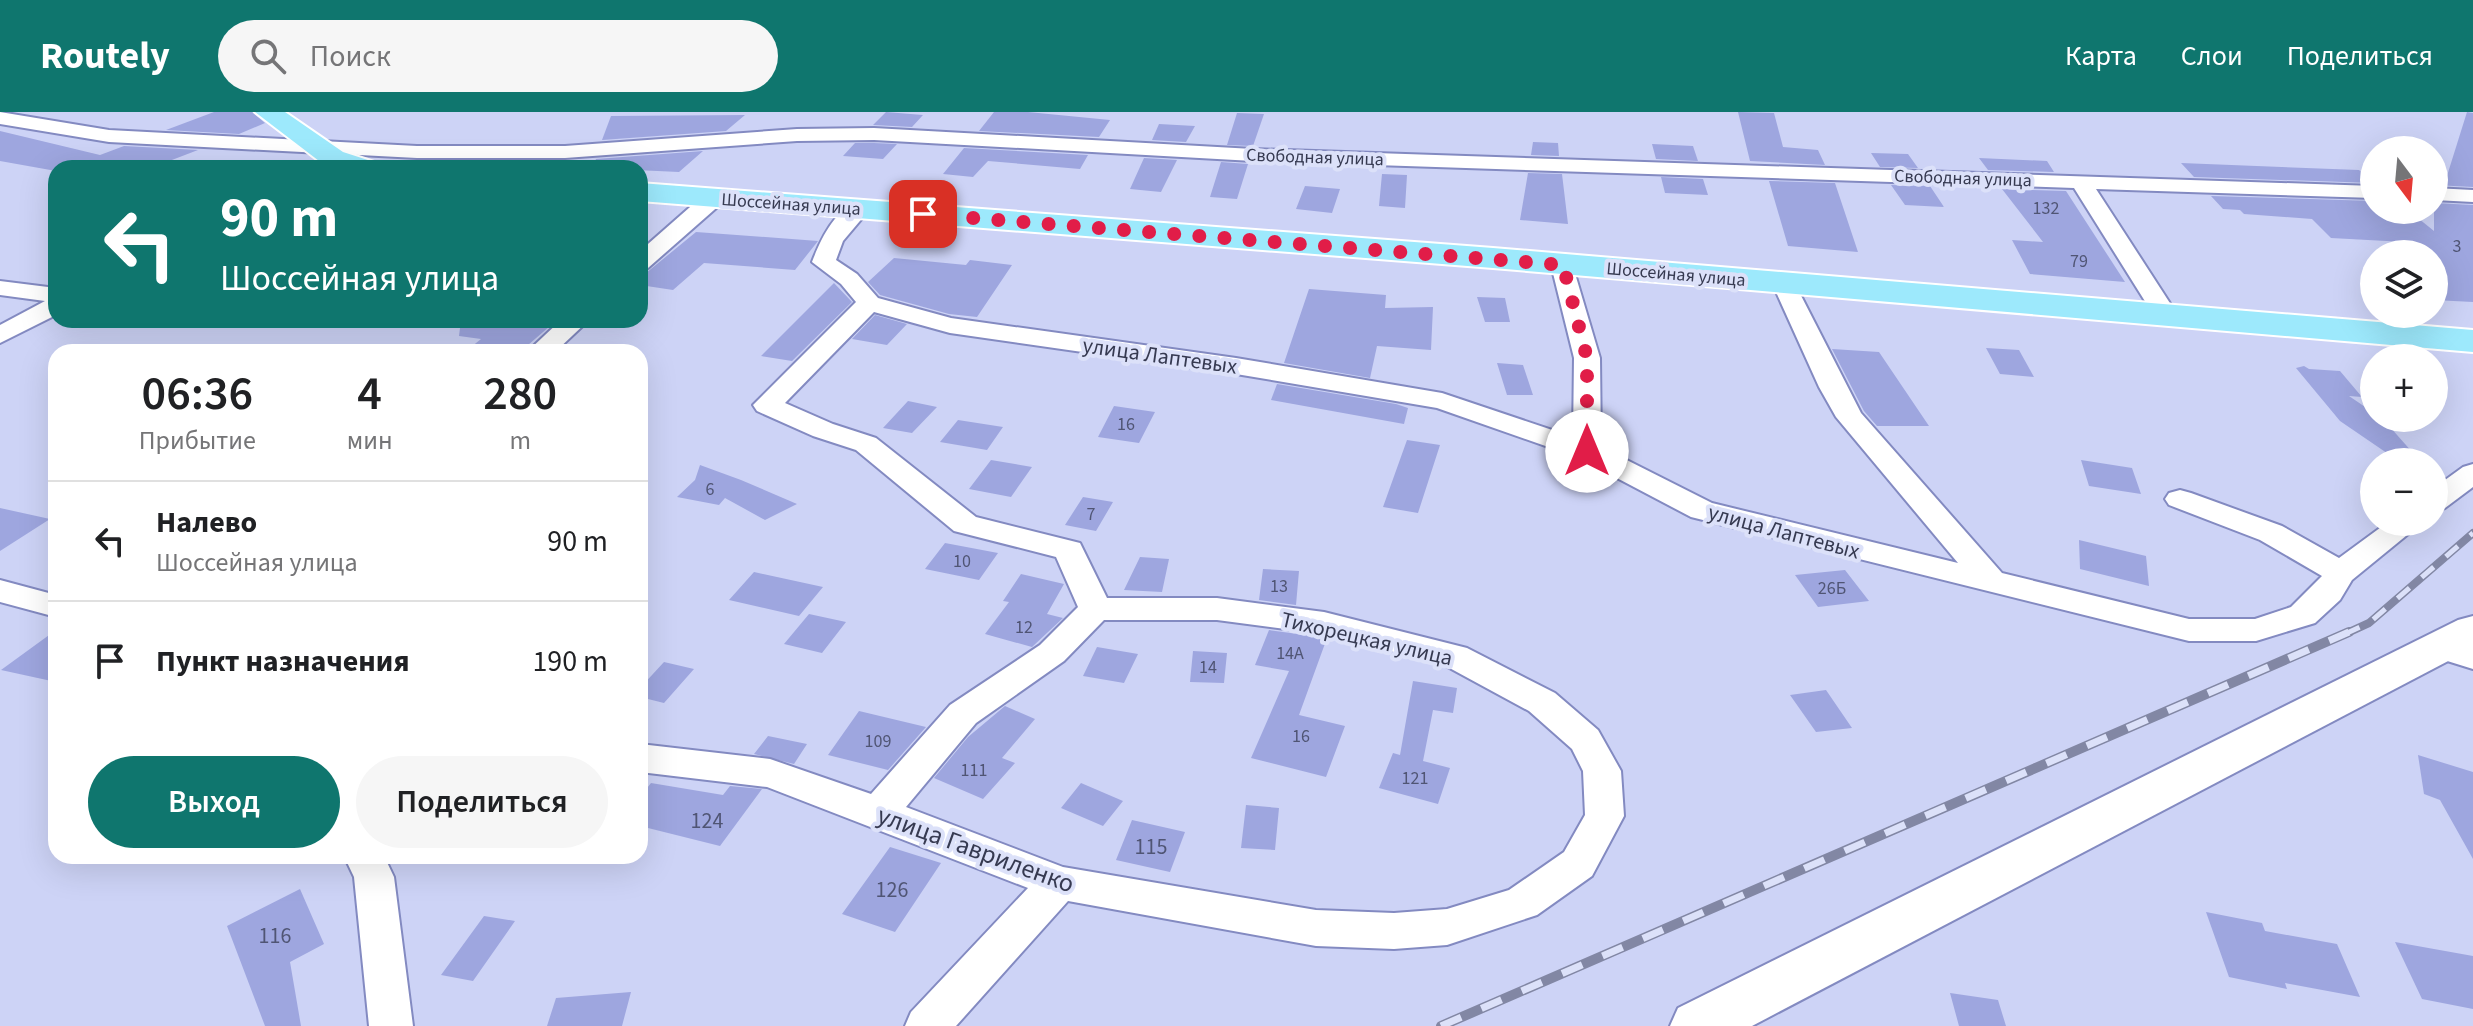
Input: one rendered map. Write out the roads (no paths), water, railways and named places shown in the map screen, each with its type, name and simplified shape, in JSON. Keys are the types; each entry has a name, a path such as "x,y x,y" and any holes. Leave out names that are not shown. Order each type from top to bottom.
{"main road":[{"path":"268,112 322,158"},
{"name":"Шоссейная улица","path":"648,193 2165,314 2469,345"}],"street":[{"path":"0,118 109,136 322,158"},
{"name":"Свободная улица","path":"322,158 565,152 797,135 874,134 1253,155 2360,192"},
{"path":"2081,182 2165,314"},
{"path":"2448,195 2473,196"},
{"path":"648,256 714,198"},
{"path":"859,209 832,239 824,262 849,279 869,303 767,405 823,430 866,444 965,524 1069,550 1095,609 1052,653 963,714 877,814"},
{"path":"1563,265 1587,358 1587,451"},
{"path":"1784,283 1832,387 1850,417 1992,582"},
{"path":"0,288 48,294"},
{"name":"улица Лаптевых","path":"869,303 950,325 1236,366 1442,401 1587,451 1702,510 2189,630 2256,630 2303,615 2328,592 2341,573 2390,536"},
{"path":"0,335 48,309"},
{"path":"549,344 567,328"},
{"path":"2448,492 2473,473"},
{"path":"2180,499 2271,533 2341,573"},
{"path":"0,591 48,604"},
{"name":"Тихорецкая улица","path":"1095,609 1217,609 1324,623 1455,656 1542,702 1585,740 1602,771 1605,816 1578,864 1522,903 1447,927 1394,931 1316,928"},
{"path":"1698,1026 2462,645"},
{"name":"улица Гавриленко","path":"648,759 770,773 1059,883 1316,928"},
{"path":"368,864 374,877 391,1026"},
{"path":"927,1026 1059,883"}],"railway":[{"path":"2345,634 2369,623 2473,533"},
{"path":"1441,1026 2349,632"}]}
